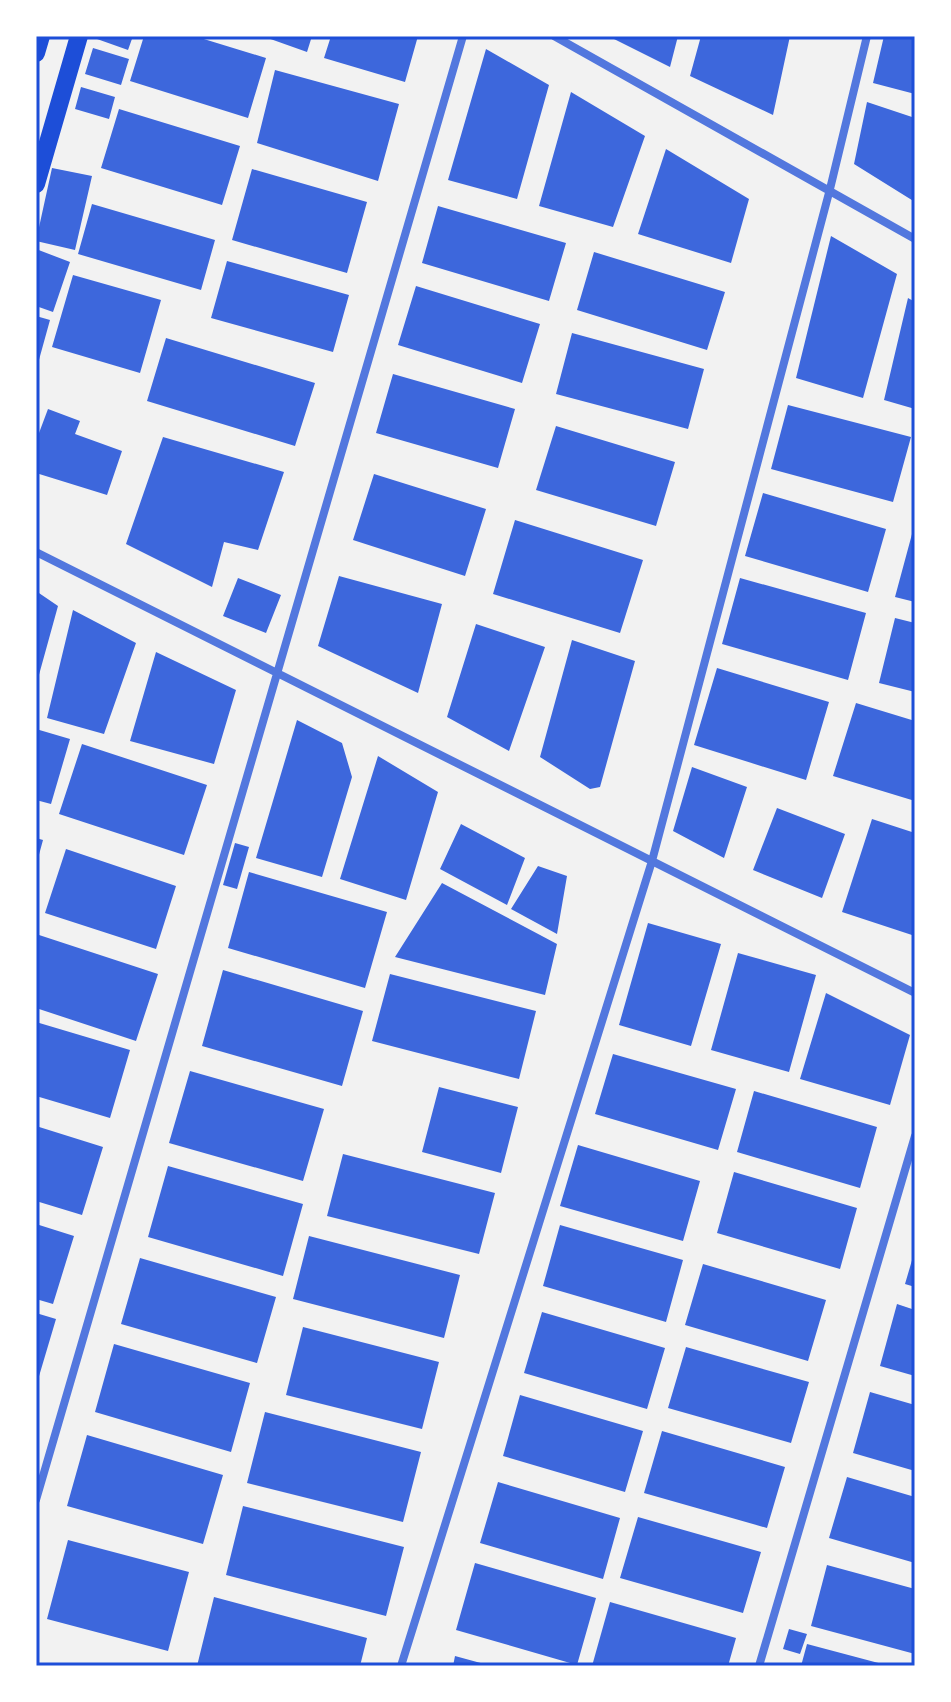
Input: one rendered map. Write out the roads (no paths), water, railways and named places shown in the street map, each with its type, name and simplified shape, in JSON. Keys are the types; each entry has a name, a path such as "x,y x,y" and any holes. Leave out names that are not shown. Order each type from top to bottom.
{"main road":[{"path":"36,53 41,36"},
{"path":"36,184 79,36"}],"street":[{"path":"36,1500 463,36"},
{"path":"554,36 915,239"},
{"path":"401,1666 652,861 830,189 867,36"},
{"path":"36,552 915,993"},
{"path":"759,1666 915,1136"}]}
